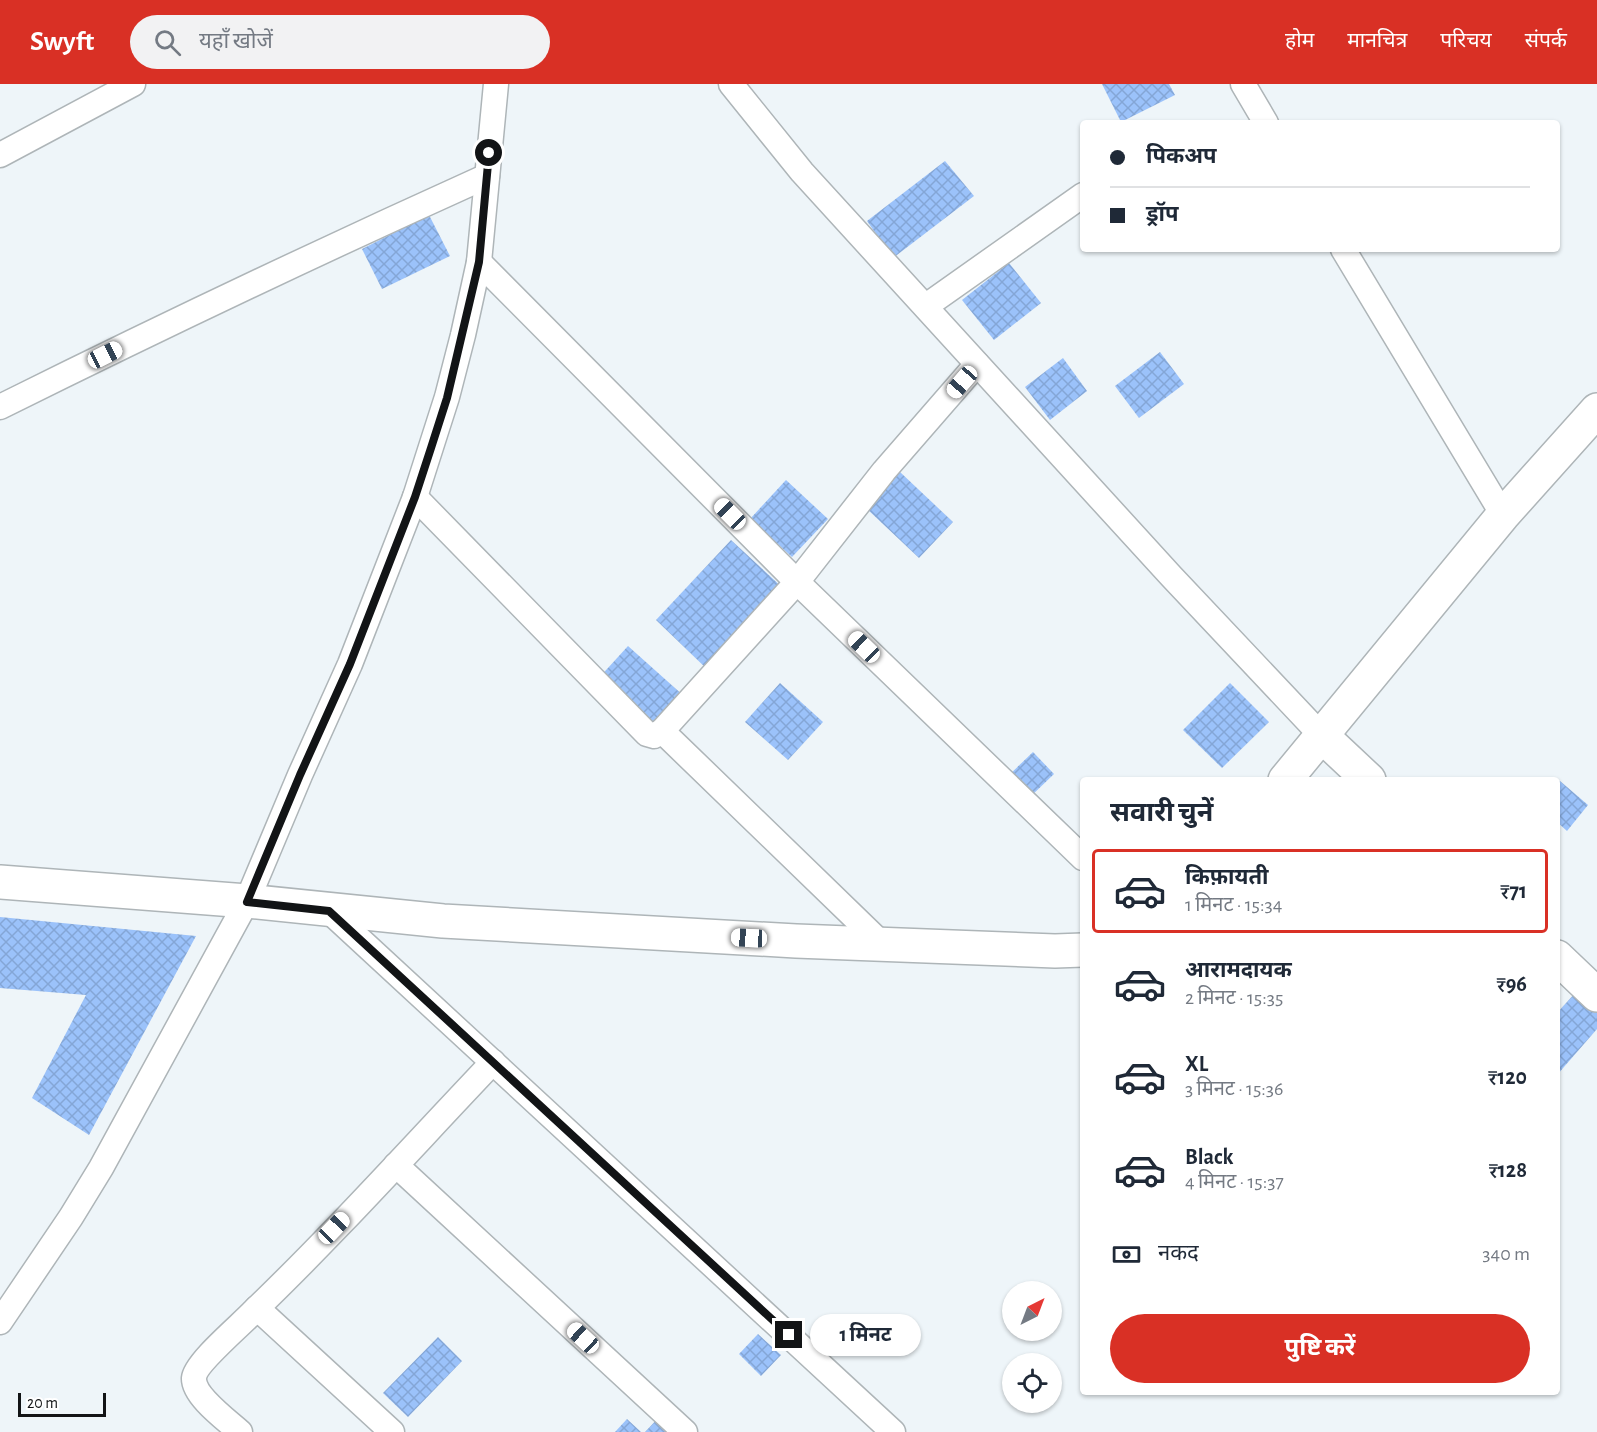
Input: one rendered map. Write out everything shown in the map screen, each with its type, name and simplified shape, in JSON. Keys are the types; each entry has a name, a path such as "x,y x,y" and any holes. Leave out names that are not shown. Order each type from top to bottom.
{"street":[{"path":"0,156 133,84"},
{"path":"0,1322 101,1168 247,902 300,775 350,664 415,497 447,398 479,262 496,84"},
{"path":"731,84 802,172 1171,576 1321,735 1366,777"},
{"path":"1243,84 1264,120"},
{"path":"0,407 273,274 487,176"},
{"path":"926,306 1080,197"},
{"path":"1345,252 1503,515"},
{"path":"479,262 797,582 1080,855"},
{"path":"415,497 647,734 654,736 662,731 797,582 884,471 977,364"},
{"path":"1287,777 1503,515 1597,410"},
{"path":"662,731 882,944"},
{"path":"0,882 443,921 882,944 1080,950"},
{"path":"329,911 893,1432"},
{"path":"1560,960 1597,995"},
{"path":"240,1432 201,1396 195,1386 194,1377 201,1363 396,1165 493,1062"},
{"path":"396,1165 685,1432"},
{"path":"257,1308 392,1432"}],"building":[{"path":"1102,84 1169,84 1175,95 1125,120 1120,120"},
{"path":"945,161 974,196 893,258 867,221"},
{"path":"429,215 450,256 382,289 362,249"},
{"path":"1009,263 1041,303 994,340 962,300"},
{"path":"1160,352 1184,384 1139,418 1115,386"},
{"path":"1063,358 1087,391 1050,420 1025,387"},
{"path":"900,472 953,522 919,558 866,508"},
{"path":"786,480 828,519 792,557 750,519"},
{"path":"731,540 785,590 709,671 656,620"},
{"path":"628,646 685,697 654,731 597,680"},
{"path":"780,683 823,722 788,760 745,722"},
{"path":"1230,683 1269,722 1222,768 1183,730"},
{"path":"1033,752 1054,774 1028,799 1007,777"},
{"path":"1560,781 1588,805 1567,831 1560,825"},
{"path":"0,917 196,936 89,1135 32,1098 86,995 0,988"},
{"path":"1576,992 1597,1011 1597,1029 1560,1072 1560,1010"},
{"path":"758,1334 781,1355 761,1376 739,1354"},
{"path":"438,1337 462,1361 408,1417 383,1393"},
{"path":"662,1414 682,1432 645,1432"},
{"path":"627,1419 641,1432 615,1432"}],"route":[{"path":"489,153 479,262 447,398 431,448 415,497 350,664 300,775 247,902 329,911 789,1335"}]}
